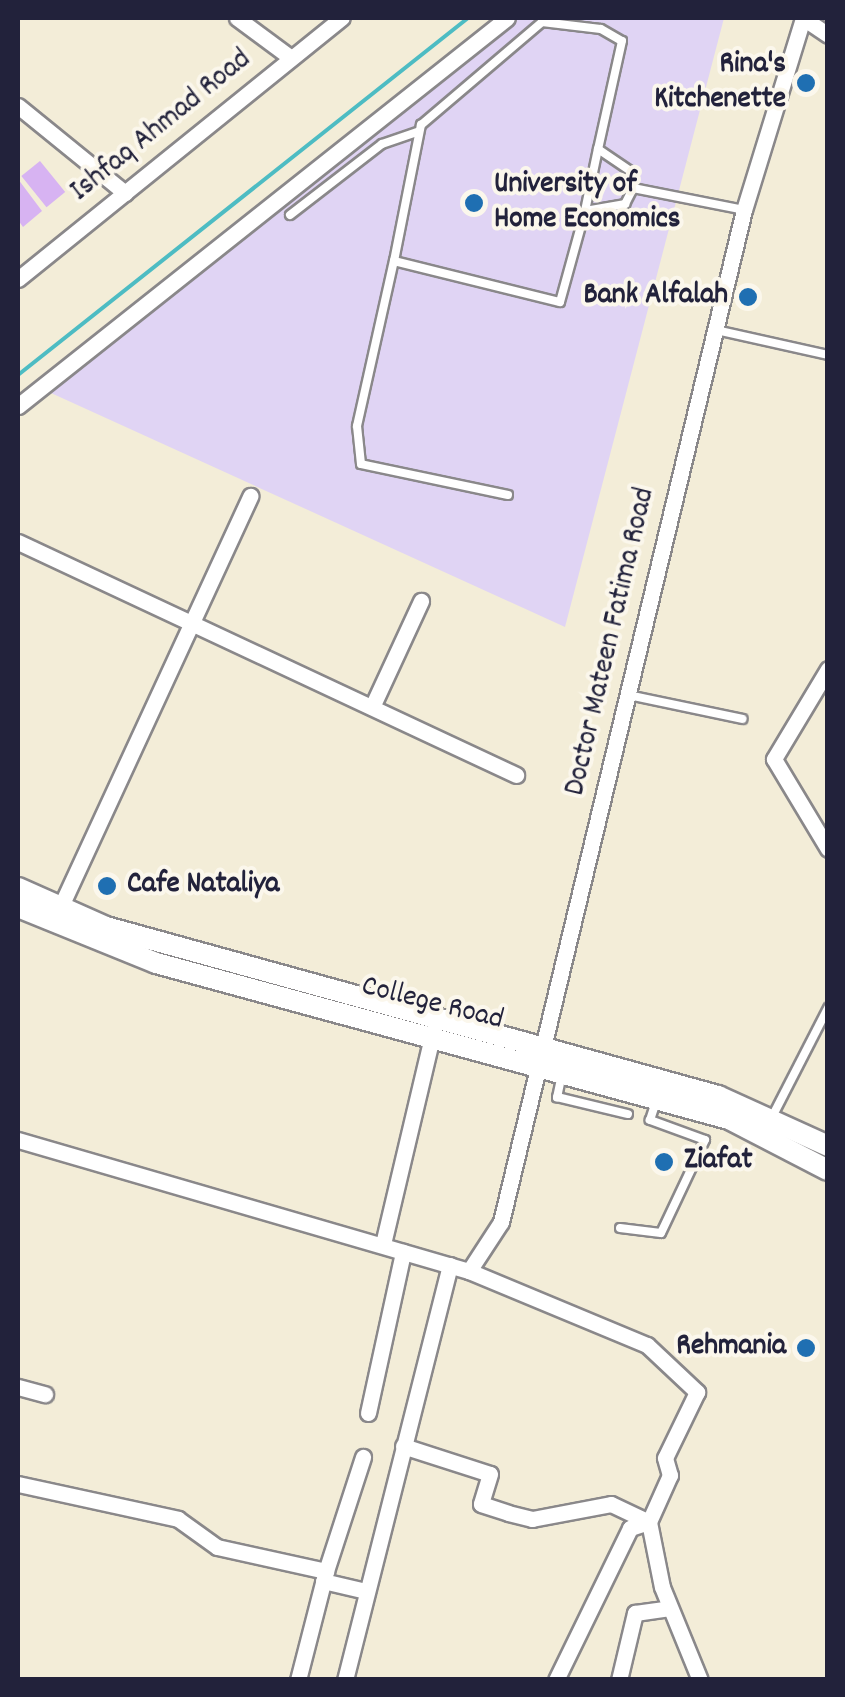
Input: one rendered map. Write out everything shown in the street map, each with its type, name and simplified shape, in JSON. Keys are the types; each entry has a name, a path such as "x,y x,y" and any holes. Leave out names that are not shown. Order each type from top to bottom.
{"main road":[{"name":"College Road","path":"18,888 60,908 434,1027"},
{"name":"College Road","path":"18,908 156,964 434,1027 772,1117 828,1146"},
{"name":"College Road","path":"542,1055 564,1070 765,1133 828,1170"}],"street":[{"path":"238,18 291,58"},
{"name":"Ishfaq Ahmad Road","path":"18,279 342,18"},
{"path":"18,406 507,18"},
{"path":"803,18 828,35"},
{"name":"Doctor Mateen Fatima Road","path":"468,1271 501,1222 712,329 803,18"},
{"path":"18,106 125,193"},
{"path":"60,908 250,496"},
{"path":"18,542 516,775"},
{"path":"372,707 421,601"},
{"path":"828,669 774,759 828,850"},
{"path":"383,1244 434,1027"},
{"path":"18,1140 468,1271 647,1345 697,1392 665,1458 670,1475 649,1522 670,1608 700,1680"},
{"path":"368,1413 412,1255"},
{"path":"298,1680 403,1446 446,1264"},
{"path":"18,1387 45,1394"},
{"path":"403,1446 490,1474 481,1504 508,1514 532,1519 611,1504 649,1522"},
{"path":"345,1680 341,1583 363,1456"},
{"path":"18,1484 178,1519 216,1547 341,1583"},
{"path":"556,1680 630,1528 649,1522"},
{"path":"619,1680 635,1614 670,1608"}],"lane":[{"path":"290,215 382,144 418,132 516,40 559,20 622,42 585,212 560,302 394,261"},
{"path":"418,132 358,426 362,464 508,495"},
{"path":"585,212 625,204 633,188 632,172 598,148"},
{"path":"633,188 744,210"},
{"path":"712,329 828,354"},
{"path":"628,696 744,719"},
{"path":"772,1117 828,1008"},
{"path":"564,1070 557,1097 628,1114"},
{"path":"620,1228 661,1233 706,1140 650,1120 658,1097"}],"shaded area":[{"name":"University of Home Economics","path":"507,18 724,18 565,627 40,388"}],"building":[{"path":"40,161 65,192 47,207 21,176"},
{"path":"18,179 42,211 23,227 18,220"}],"waterway":[{"path":"18,375 468,18"}],"place":[{"name":"Rina's Kitchenette","path":"806,83"},
{"name":"University of Home Economics","path":"474,203"},
{"name":"Bank Alfalah","path":"748,297"},
{"name":"Cafe Nataliya","path":"107,886"},
{"name":"Ziafat","path":"664,1162"},
{"name":"Rehmania","path":"806,1348"}]}
